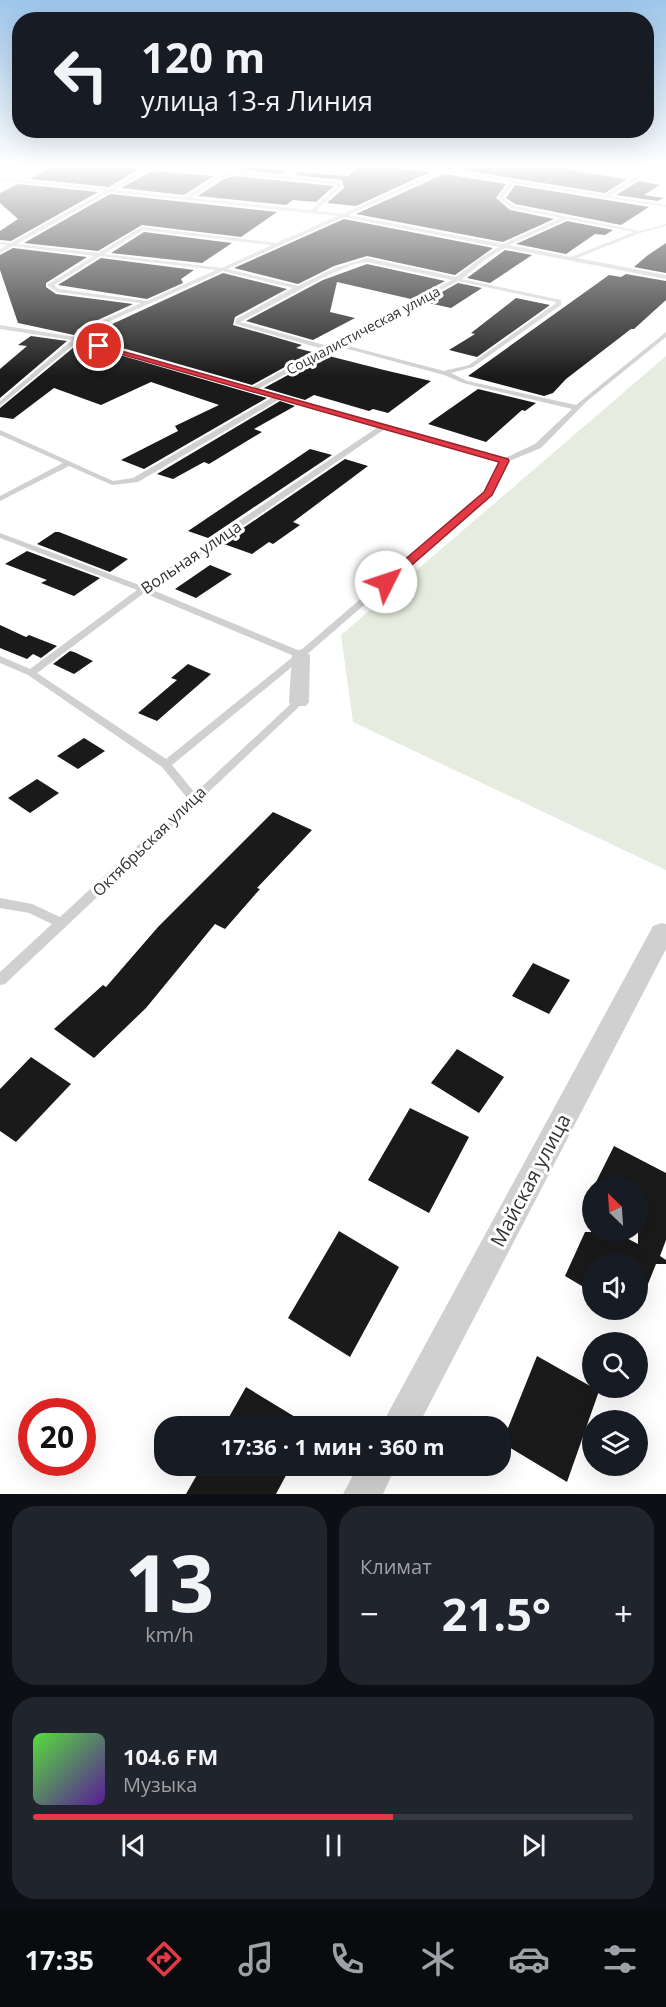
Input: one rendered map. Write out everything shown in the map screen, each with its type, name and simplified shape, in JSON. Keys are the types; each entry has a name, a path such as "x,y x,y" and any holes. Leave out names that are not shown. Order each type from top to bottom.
{"street":[{"path":"298,702 301,655"},
{"name":"Майская улица","path":"404,1416 662,933"},
{"path":"362,1494 372,1476"}],"lane":[{"path":"0,251 26,237"},
{"path":"127,237 50,285 147,302"},
{"path":"214,237 275,244"},
{"path":"0,404 77,339 81,332 291,237"},
{"path":"454,237 666,277"},
{"name":"Социалистическая улица","path":"253,389 328,348 339,345 459,278 479,258 522,237"},
{"path":"571,259 628,237"},
{"path":"0,243 99,253 221,270 301,288"},
{"path":"328,348 237,323 238,320 356,261 367,260 559,301 558,305 471,366 444,373"},
{"path":"0,327 77,339 504,461 538,446 578,408 666,334"},
{"path":"339,345 444,373 465,382 578,408"},
{"name":"Социалистическая улица","path":"0,432 112,483 124,483 135,480 280,396"},
{"name":"Вольная улица","path":"31,673 144,589 382,427"},
{"path":"166,764 301,655 488,493 504,461"},
{"path":"0,500 69,463"},
{"path":"0,535 144,589 301,655"},
{"path":"0,659 31,673 166,764 193,798"},
{"name":"Октябрьская улица","path":"0,980 298,702"},
{"path":"0,903 32,909 62,924"}],"shaded area":[{"path":"666,356 666,870 353,722 341,635"}],"building":[{"path":"0,237 19,237 11,241 0,240"},
{"path":"35,237 122,237 98,251 24,243"},
{"path":"137,237 182,237 232,243 202,263 111,253"},
{"path":"304,237 435,237 493,248 455,275 367,256 334,266 298,284 234,268"},
{"path":"475,237 515,237 503,242"},
{"path":"532,237 591,237 566,254 516,244"},
{"path":"666,243 666,273 634,267 648,255"},
{"path":"13,248 87,257 46,283 46,287 56,294 133,304 78,329 74,335 18,323 0,270 0,255"},
{"path":"505,250 532,255 490,283 467,278"},
{"path":"101,258 194,270 181,279 183,283 147,299 58,285"},
{"path":"367,264 445,281 411,299 337,282 330,312 355,318 313,340 246,321 323,280"},
{"path":"223,273 287,289 235,317 233,325 302,345 296,348 312,352 252,385 84,337"},
{"path":"626,274 666,281 666,300 634,329 566,379 553,393 544,396 468,376 609,275 621,277"},
{"path":"458,283 482,288 451,308 424,302"},
{"path":"516,298 550,305 477,357 449,350 475,334 471,333"},
{"path":"31,336 67,341 0,398 0,369 27,346 18,345"},
{"path":"79,343 267,398 144,469 121,460 178,431 175,426 219,405 151,382 101,405 54,388 13,419 0,417 0,408"},
{"path":"325,355 431,381 388,413 373,409 369,411 314,395 305,400 264,388"},
{"path":"478,389 536,403 525,411 522,410 486,442 428,424"},
{"path":"280,401 295,406 254,429 262,432 209,464 204,462 173,479 157,474"},
{"path":"310,449 332,455 208,538 188,531"},
{"path":"345,459 368,466 293,522 300,525 273,544 269,542 252,554 221,543"},
{"path":"55,532 128,559 110,572 37,544"},
{"path":"27,551 100,578 74,596 41,583 47,580 5,564"},
{"path":"210,565 232,574 196,598 175,589"},
{"path":"0,625 26,637 29,635 57,646 41,658 33,654 27,659 0,648"},
{"path":"70,651 93,661 74,674 53,664"},
{"path":"188,664 211,674 157,721 138,713 177,680 171,678"},
{"path":"84,738 105,751 78,769 57,756"},
{"path":"37,779 59,793 30,813 8,798"},
{"path":"273,812 312,830 257,888 260,889 225,929 215,924 146,1008 94,1058 54,1029 103,985 106,987 158,927"},
{"path":"533,963 570,980 549,1014 512,996"},
{"path":"457,1049 504,1077 479,1113 431,1083"},
{"path":"31,1057 71,1084 16,1142 0,1131 0,1089"},
{"path":"410,1108 469,1137 429,1213 368,1180"},
{"path":"614,1146 666,1173 666,1240 660,1256 666,1260 666,1264 656,1264 648,1284 648,1254 582,1254 582,1286 565,1276 582,1239 582,1242 634,1242 638,1244 638,1242 648,1242 648,1176 599,1176"},
{"path":"339,1231 399,1267 350,1357 288,1318"},
{"path":"537,1356 582,1381 582,1398 597,1398 592,1410 582,1410 582,1439 567,1482 511,1448 511,1421"},
{"path":"246,1387 294,1416 230,1416"},
{"path":"196,1476 286,1476 276,1494 186,1494"}],"route":[{"path":"99,346 504,461 488,493 386,582"}]}
